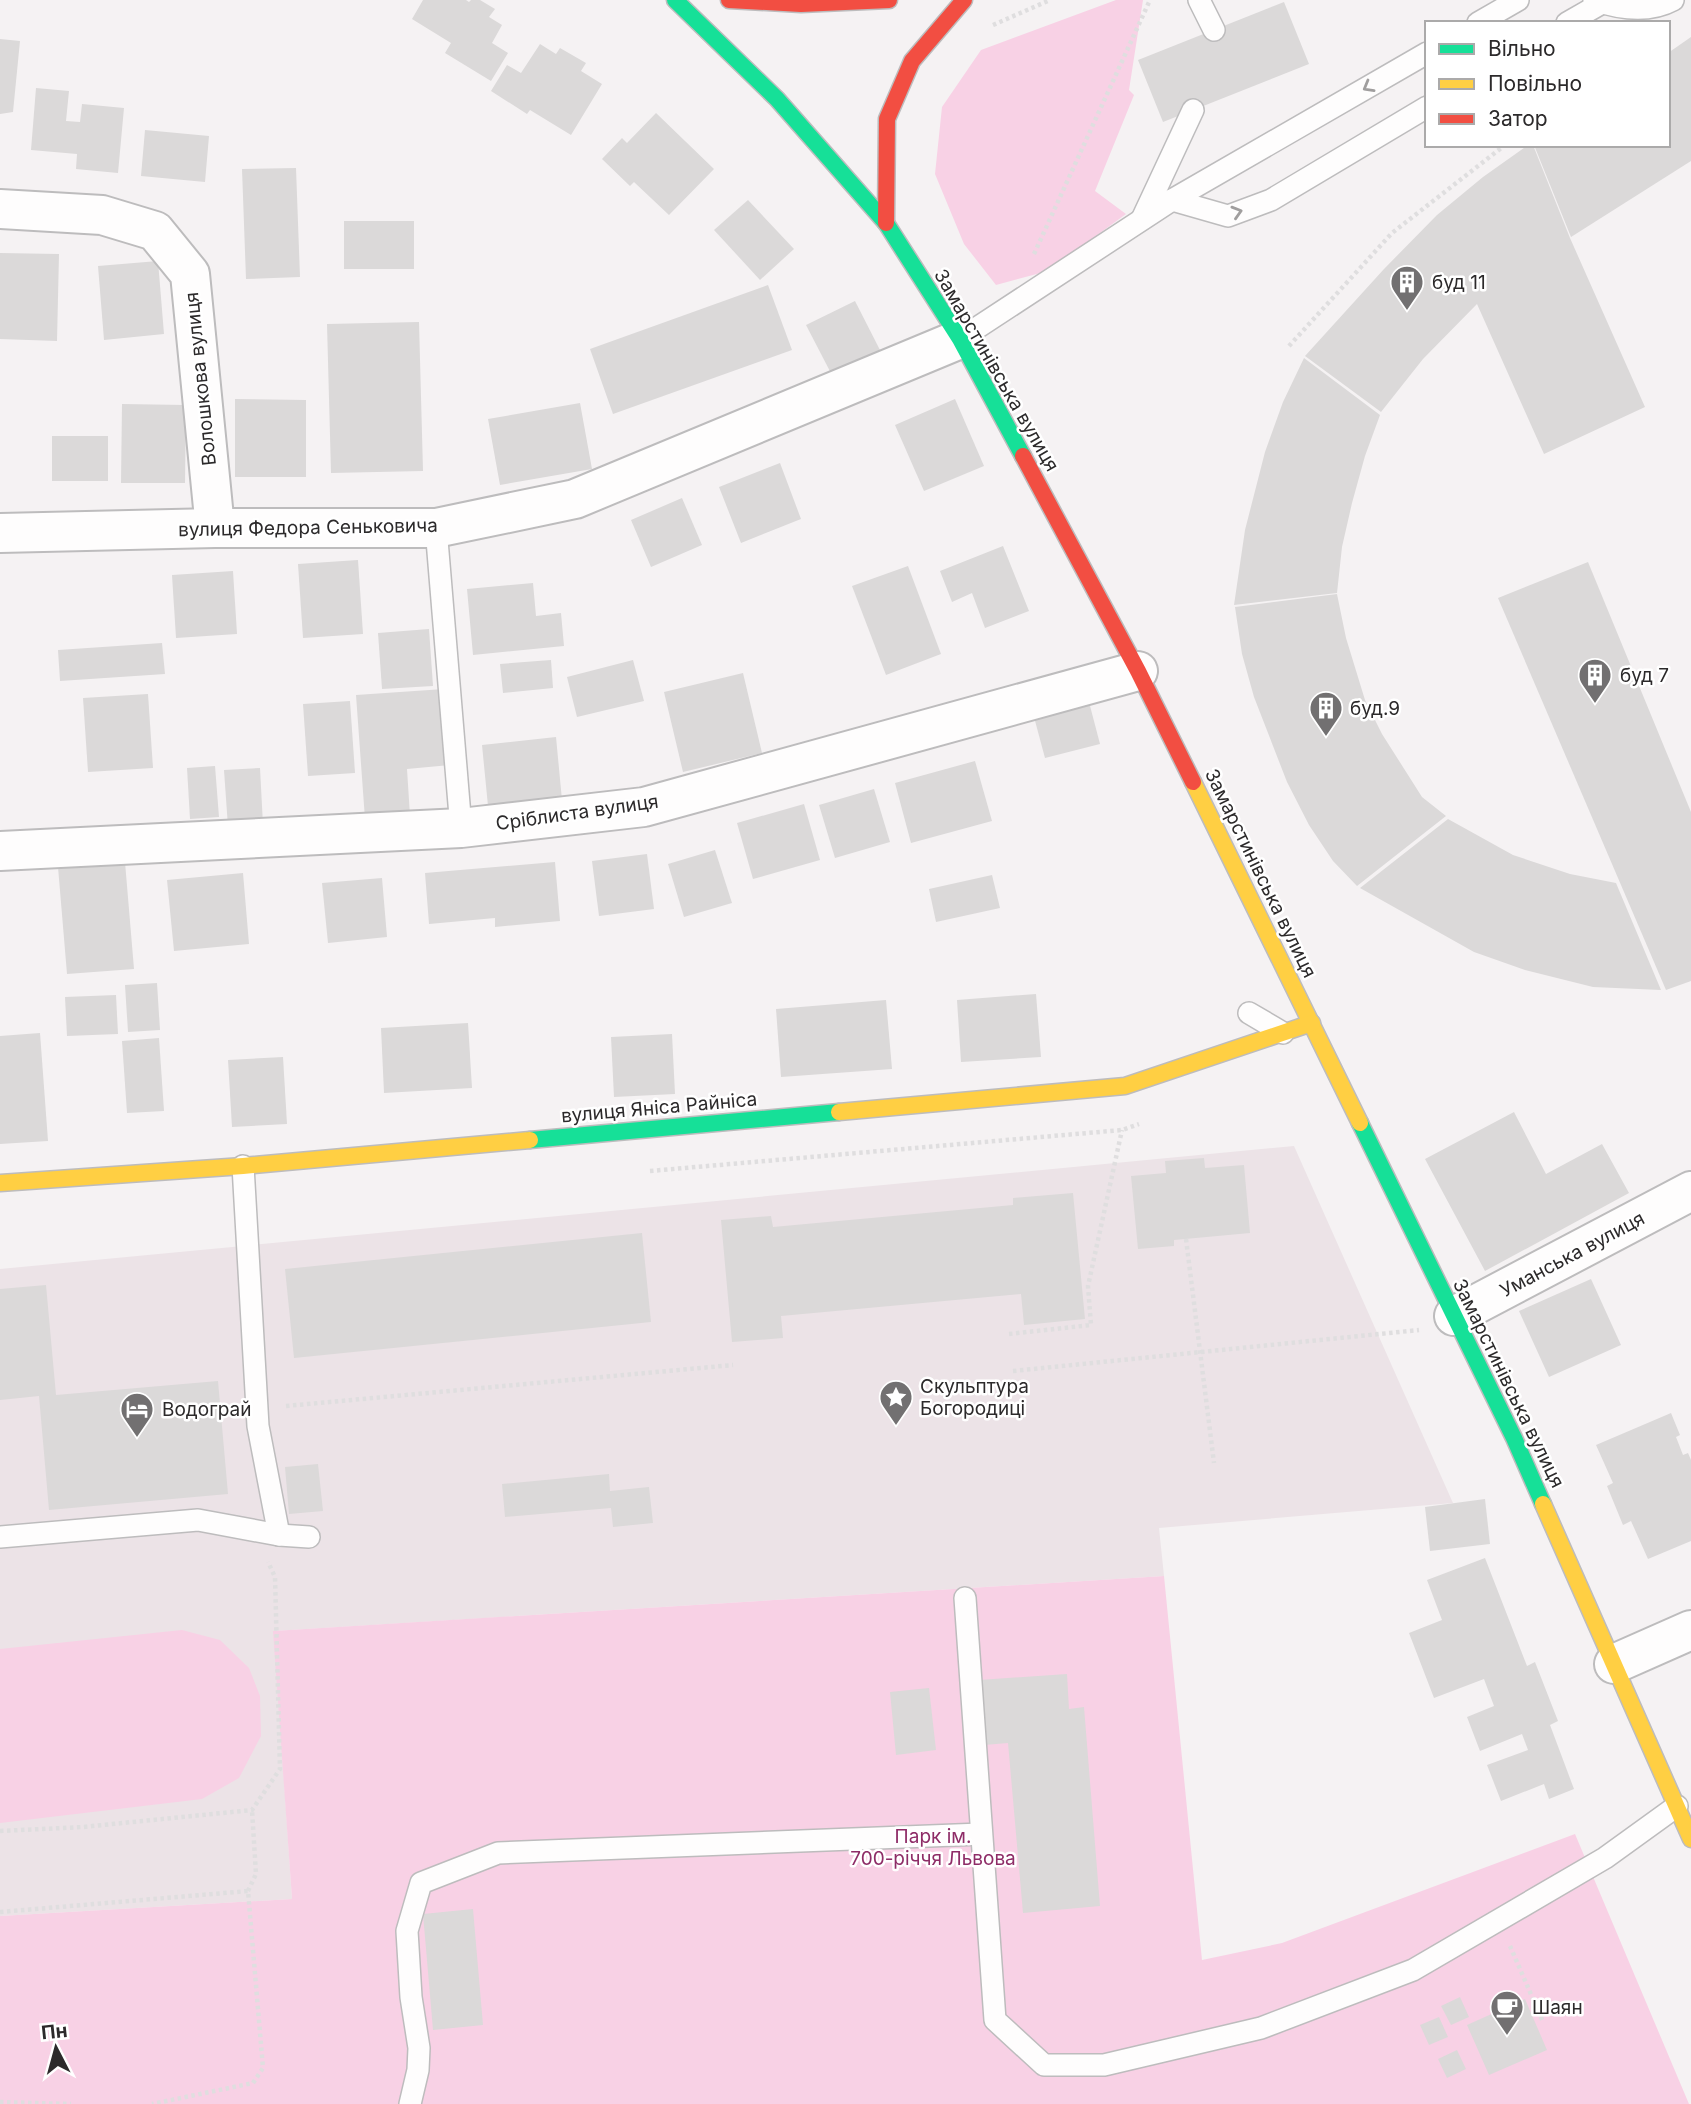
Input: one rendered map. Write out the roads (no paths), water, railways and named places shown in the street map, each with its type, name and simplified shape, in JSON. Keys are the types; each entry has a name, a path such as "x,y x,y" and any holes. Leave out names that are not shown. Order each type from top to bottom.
{"main road":[{"name":"Замарстинівська вулиця","path":"676,0 777,99 887,223 960,340 1138,671 1312,1023 1442,1322 1514,1438 1691,1839"},
{"path":"729,0 801,4 889,0"},
{"path":"887,223 887,119 912,61 964,0"},
{"name":"вулиця Яніса Райніса","path":"0,1183 243,1167 1125,1086 1312,1023"}],"street":[{"name":"Волошкова вулиця","path":"0,209 102,215 155,231 190,274 215,528"},
{"name":"вулиця Федора Сеньковича","path":"0,533 215,528 436,528 575,499 960,340"},
{"name":"Сріблиста вулиця","path":"0,851 461,828 644,807 1138,671"},
{"name":"Уманська вулиця","path":"1442,1322 1691,1191"},
{"path":"1614,1664 1691,1630"}],"lane":[{"path":"1199,0 1214,30"},
{"path":"1481,21 1518,0"},
{"path":"1570,21 1598,1 1634,9 1662,6 1673,0"},
{"path":"960,340 1172,200 1425,53"},
{"path":"1172,200 1228,216 1271,200 1425,108"},
{"path":"1141,221 1193,110"},
{"path":"436,528 461,828"},
{"path":"1250,1013 1283,1033"},
{"path":"243,1167 258,1426 279,1535"},
{"path":"0,1537 198,1520 279,1535 309,1537"},
{"path":"965,1598 995,2020 1044,2065 1104,2066 1261,2028 1413,1970 1605,1857 1676,1806"},
{"path":"410,2104 418,2070 419,2048 411,1997 407,1930 421,1883 498,1853 981,1835"}],"place":[{"name":"буд 11","path":"1407,312"},
{"name":"буд 7","path":"1595,705"},
{"name":"буд.9","path":"1326,738"},
{"name":"Скульптура Богородиці","path":"896,1427"},
{"name":"Водограй","path":"137,1439"},
{"name":"Шаян","path":"1507,2037"}],"park label":[{"name":"Парк ім. 700-річчя Львова","path":"933,1847"}]}
